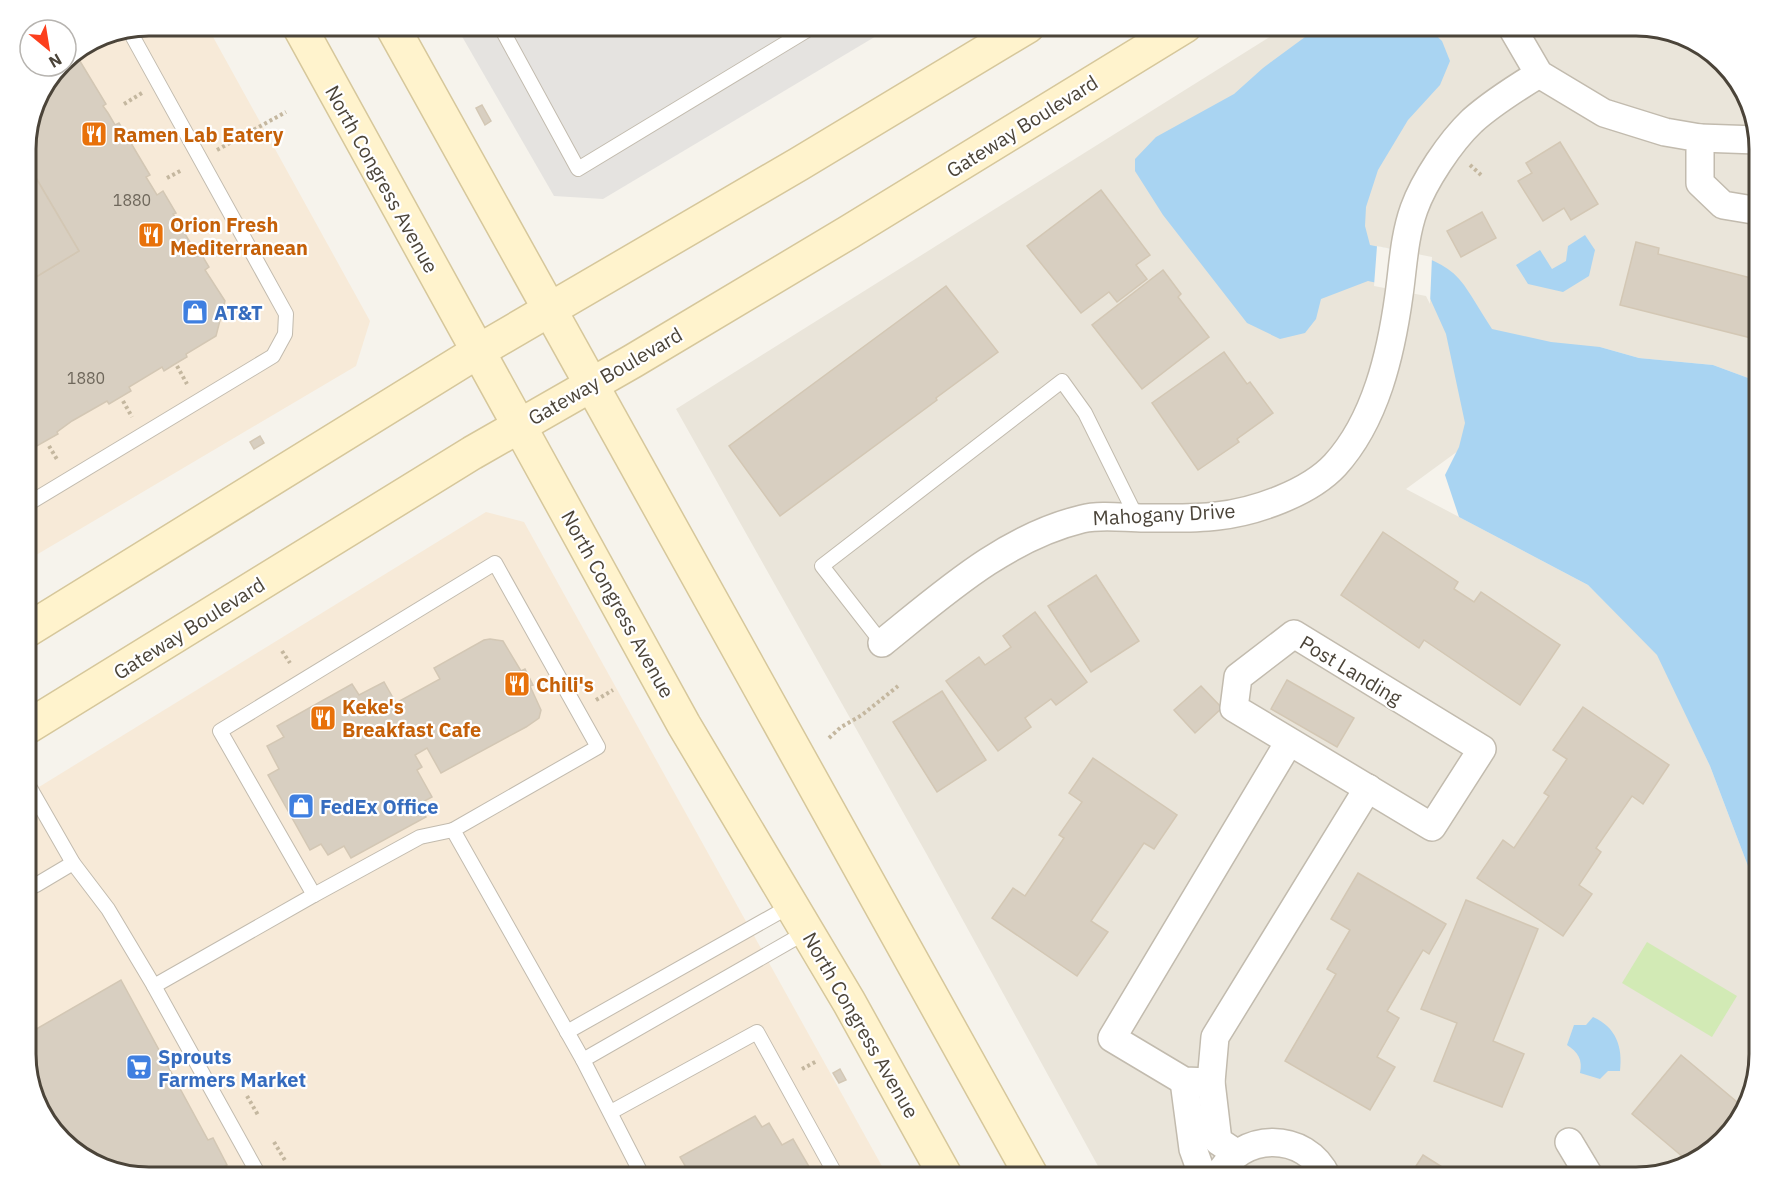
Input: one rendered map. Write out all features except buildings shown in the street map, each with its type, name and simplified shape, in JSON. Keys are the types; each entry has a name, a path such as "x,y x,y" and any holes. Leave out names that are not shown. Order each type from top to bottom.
{"main road":[{"name":"North Congress Avenue","path":"304,36 684,725 854,1011 940,1167"},
{"path":"398,36 1026,1167"},
{"path":"36,625 477,352 799,165 1012,36"},
{"name":"Gateway Boulevard","path":"36,722 519,426 870,220 1169,36"}],"street":[{"path":"1517,36 1539,74 1604,113 1665,132 1700,138 1748,140"},
{"name":"Mahogany Drive","path":"882,643 973,572 1006,549 1043,530 1084,518 1216,516 1242,511 1273,502 1307,487 1334,466 1359,431 1376,395 1388,353 1408,229 1414,207 1437,164 1472,122 1512,90 1539,74"},
{"path":"1700,138 1700,183 1723,205 1749,209"},
{"name":"Post Landing","path":"1294,634 1482,749 1432,827 1290,742 1234,708 1238,677 1294,634"},
{"path":"1211,1082 1184,1081 1113,1038 1290,742"},
{"path":"1236,1153 1218,1141 1211,1082 1215,1037 1368,788"},
{"path":"1184,1081 1193,1149 1199,1167"},
{"path":"1223,1167 1236,1153 1254,1144 1273,1141 1293,1144 1310,1154 1322,1167"},
{"path":"1569,1142 1584,1167"}],"lane":[{"path":"505,36 578,169 797,36"},
{"path":"36,499 273,356 285,334 286,314 133,37"},
{"path":"882,643 822,566 1062,381 1085,413 1137,518"},
{"path":"154,986 420,837 453,830 598,747 495,563 220,731 314,895"},
{"path":"36,799 73,863 108,909 154,986 254,1167"},
{"path":"453,830 584,1060 637,1167"},
{"path":"36,883 73,863"},
{"path":"567,1032 800,918"},
{"path":"584,1060 800,918"},
{"path":"611,1112 757,1032 831,1167"}],"path":[{"path":"124,104 145,92"},
{"path":"217,150 286,112"},
{"path":"167,178 187,168"},
{"path":"123,401 134,420"},
{"path":"49,446 60,464"},
{"path":"282,651 292,667"},
{"path":"829,738 898,686"},
{"path":"592,703 613,690"},
{"path":"797,1073 817,1061"},
{"path":"247,1096 258,1115"},
{"path":"274,1142 286,1162"}],"shaded area":[{"path":"213,36 370,321 356,366 36,555 36,142 42,113 51,93 62,78 78,78 80,59 106,45 127,38"},
{"path":"462,36 876,36 603,199 554,196"},
{"path":"1271,36 1636,36 1672,42 1699,55 1730,86 1743,113 1748,134 1749,378 1713,365 1639,358 1600,347 1406,489 1588,585 1658,655 1710,766 1749,869 1748,1069 1743,1090 1730,1117 1699,1148 1679,1158 1651,1166 1099,1167 926,853 676,409"},
{"path":"486,512 524,522 882,1167 149,1167 120,1163 99,1155 86,1148 59,1123 45,1097 37,1069 36,789"}],"green space":[{"path":"1647,942 1737,996 1712,1037 1622,983"}],"water":[{"path":"1306,36 1437,36 1442,41 1450,61 1440,85 1408,120 1378,170 1366,207 1365,226 1370,245 1422,256 1445,267 1464,285 1492,329 1551,342 1600,347 1639,358 1713,365 1749,378 1749,869 1710,766 1657,655 1588,585 1459,517 1445,475 1459,447 1465,423 1446,334 1428,294 1368,281 1321,299 1316,319 1305,333 1280,339 1247,323 1163,215 1135,171 1135,159 1156,137 1234,94 1263,68"},
{"path":"1585,235 1595,250 1589,276 1563,292 1528,284 1516,265 1540,250 1552,269 1566,261 1568,246"},
{"path":"1593,1017 1601,1021 1612,1032 1619,1046 1621,1062 1620,1071 1608,1071 1600,1079 1580,1073 1579,1057 1567,1045 1574,1025 1586,1025"}],"pier":[{"path":"1377,246 1432,257 1430,304 1426,296 1374,286"}],"place":[{"name":"Ramen Lab Eatery","path":"94,134"},
{"name":"Orion Fresh Mediterranean","path":"151,235"},
{"name":"AT&T","path":"195,312"},
{"name":"Chili's","path":"517,684"},
{"name":"Keke's Breakfast Cafe","path":"323,718"},
{"name":"FedEx Office","path":"301,806"},
{"name":"Sprouts Farmers Market","path":"139,1067"}]}
